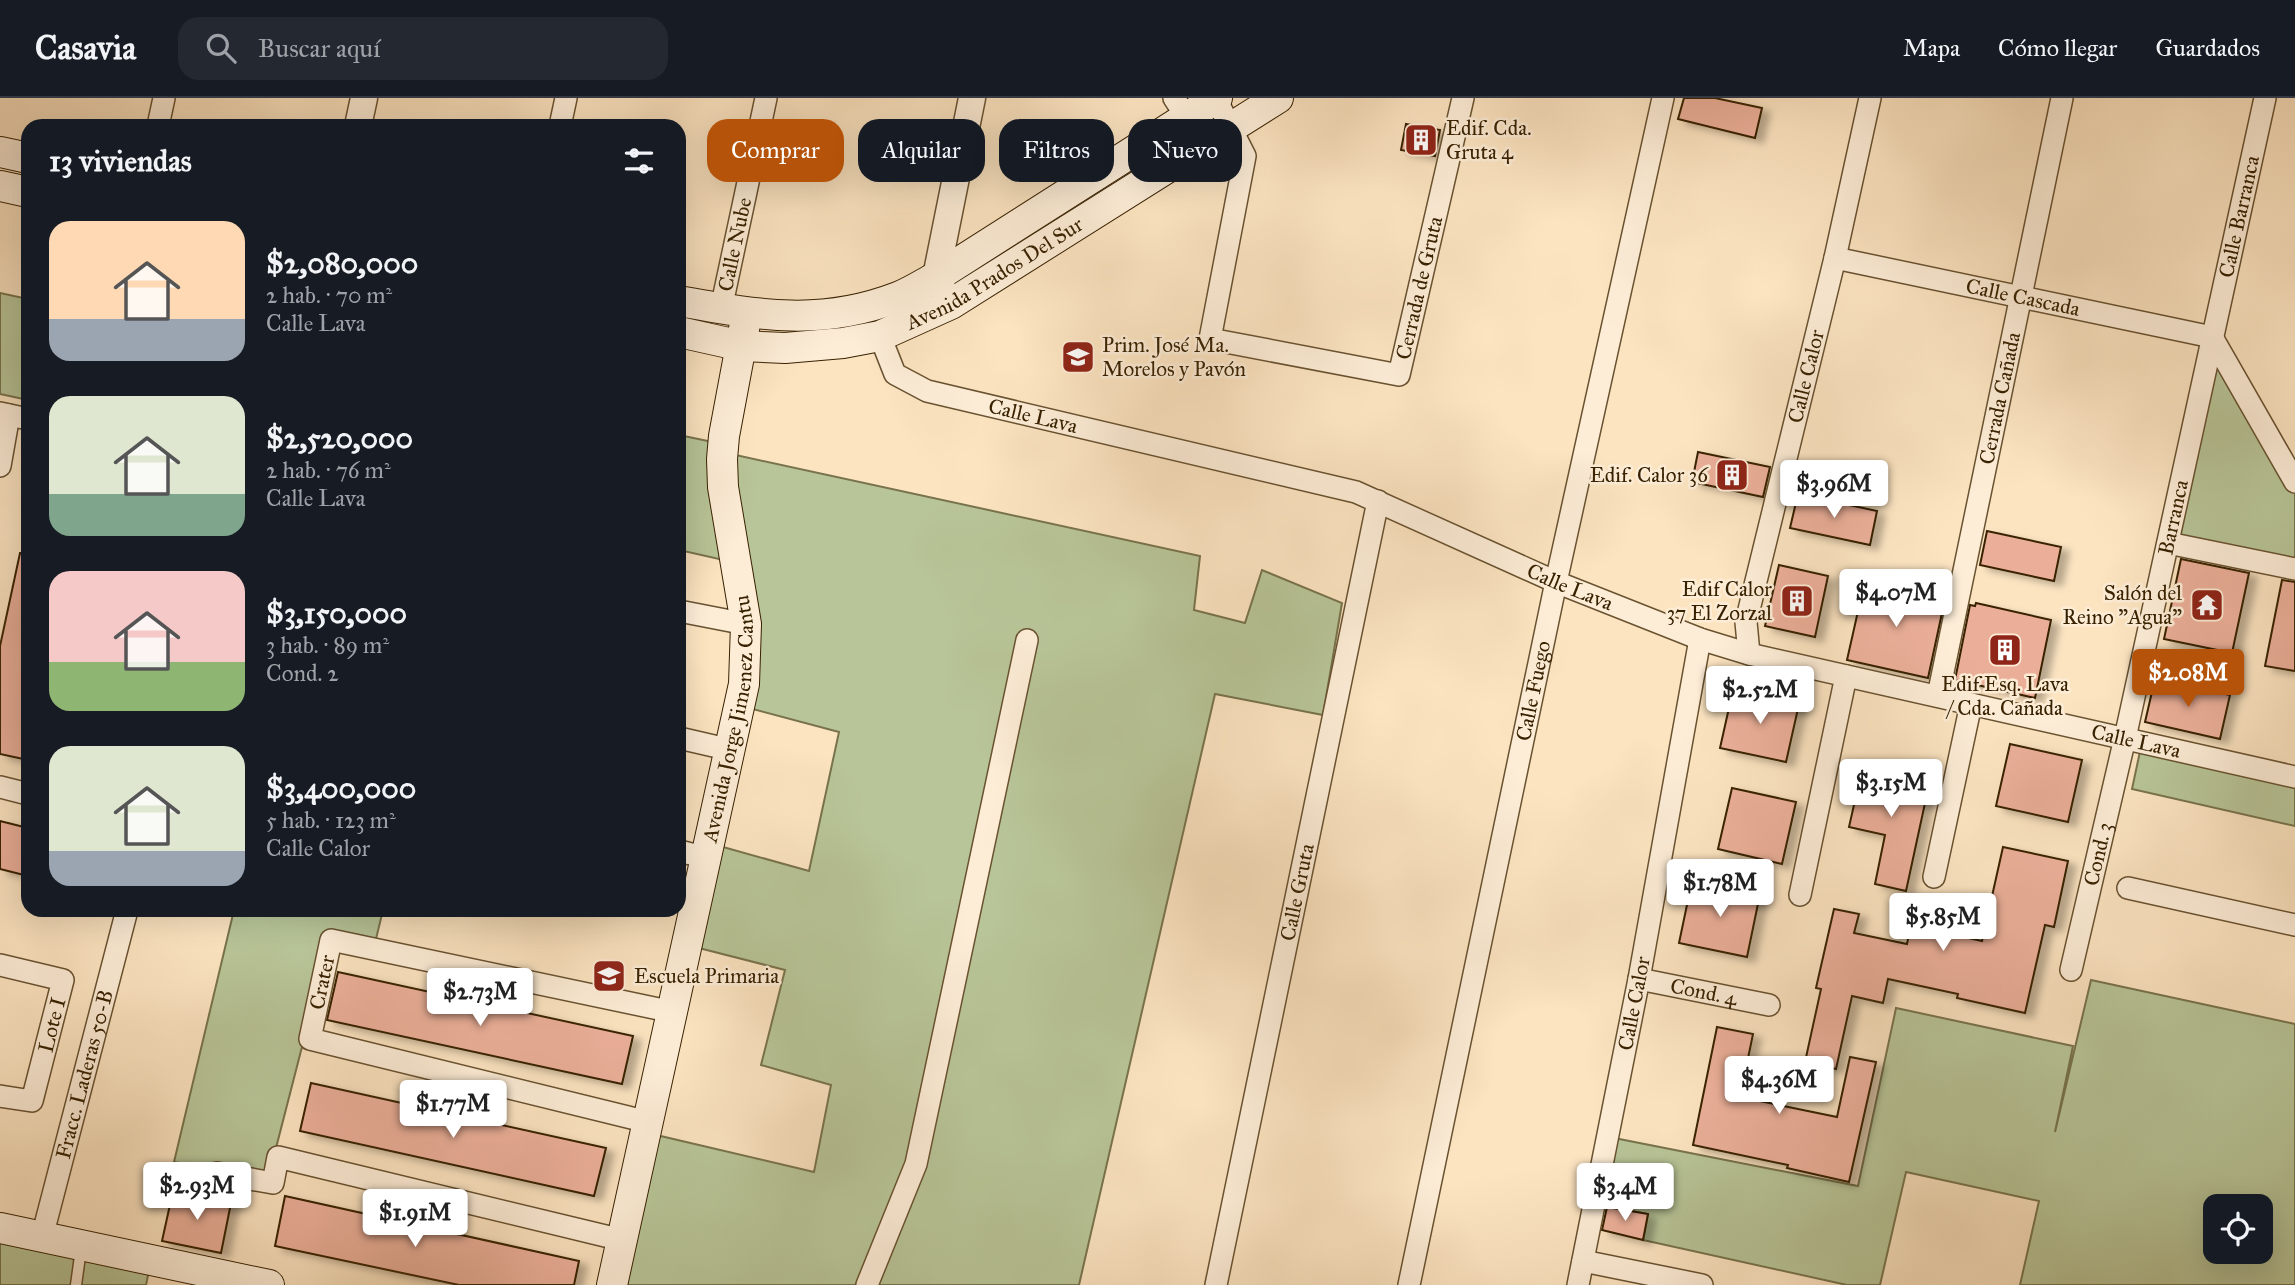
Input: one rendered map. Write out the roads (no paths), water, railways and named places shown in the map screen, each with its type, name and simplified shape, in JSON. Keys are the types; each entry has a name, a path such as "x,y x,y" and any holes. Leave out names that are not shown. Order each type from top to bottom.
{"main road":[{"name":"Avenida Prados Del Sur","path":"686,302 787,318 845,313 899,297 936,277 1181,108 1216,98"},
{"name":"Avenida Prados Del Sur","path":"1242,121 1278,98"},
{"path":"0,152 21,156"},
{"name":"Avenida Prados Del Sur","path":"686,334 743,346 785,348 843,343 880,336 951,304 1145,182"},
{"path":"0,186 21,190"},
{"name":"Avenida Jorge Jimenez Cantu","path":"686,910 693,855 731,750 744,684 746,624 723,487 722,458 743,346 734,311"},
{"name":"Avenida Jorge Jimenez Cantu","path":"612,1285 673,1012 685,917"},
{"path":"0,1228 269,1285"}],"street":[{"path":"160,119 164,98"},
{"path":"360,119 364,98"},
{"path":"562,119 566,98"},
{"name":"Calle Nube","path":"734,311 766,98"},
{"path":"951,304 936,277 972,98"},
{"name":"Cerrada de Gruta","path":"1216,98 1228,119"},
{"name":"Cerrada de Gruta","path":"1240,182 1210,339 1399,375 1463,98"},
{"name":"Calle Fuego","path":"1409,1285 1556,582 1663,98"},
{"name":"Calle Calor","path":"1749,654 1746,622 1835,258 1870,98"},
{"name":"Cerrada Cañada","path":"1938,696 2062,98"},
{"name":"Calle Barranca","path":"2212,337 2265,98"},
{"name":"Cerrada de Gruta","path":"1242,149 1245,156 1242,172"},
{"name":"Calle Cascada","path":"1835,258 2212,337"},
{"name":"Calle Lava","path":"880,336 895,374 927,391 1356,492 1556,582 1700,639 1749,654 2295,777"},
{"path":"2212,337 2295,482"},
{"name":"Barranca","path":"2125,738 2212,337"},
{"path":"0,466 12,416"},
{"name":"Calle Gruta","path":"1216,1285 1378,501"},
{"path":"2168,543 2295,569"},
{"path":"686,612 746,624"},
{"name":"Calle Calor","path":"1578,1285 1639,979 1700,639"},
{"path":"867,1285 916,1164 1027,640"},
{"path":"1800,895 1846,676"},
{"path":"1934,877 1971,704"},
{"name":"Cond. 3","path":"2071,970 2125,738"},
{"path":"686,740 731,750"},
{"path":"0,787 21,792"},
{"path":"2128,888 2295,925"},
{"name":"Fracc. Laderas 50-B","path":"42,1237 125,917"},
{"name":"Crater","path":"648,1122 310,1039 331,940 673,1012"},
{"name":"Lote I","path":"0,965 63,980 32,1101 0,1096"},
{"name":"Cond. 4","path":"1639,979 1769,1005"},
{"path":"217,1173 273,1183 278,1157 622,1240"},
{"path":"1583,1261 1702,1285"}],"lane":[{"path":"76,1285 81,1246"}],"place":[{"name":"Edif. Cda. Gruta 4","path":"1421,140"},
{"name":"Prim. José Ma. Morelos y Pavón","path":"1078,357"},
{"name":"Edif. Calor 36","path":"1732,475"},
{"name":"Edif Calor 37 El Zorzal","path":"1797,601"},
{"name":"Salón del Reino \"Agua\"","path":"2207,605"},
{"name":"Edif Esq. Lava / Cda. Cañada","path":"2005,650"},
{"name":"Escuela Primaria","path":"609,976"}]}
